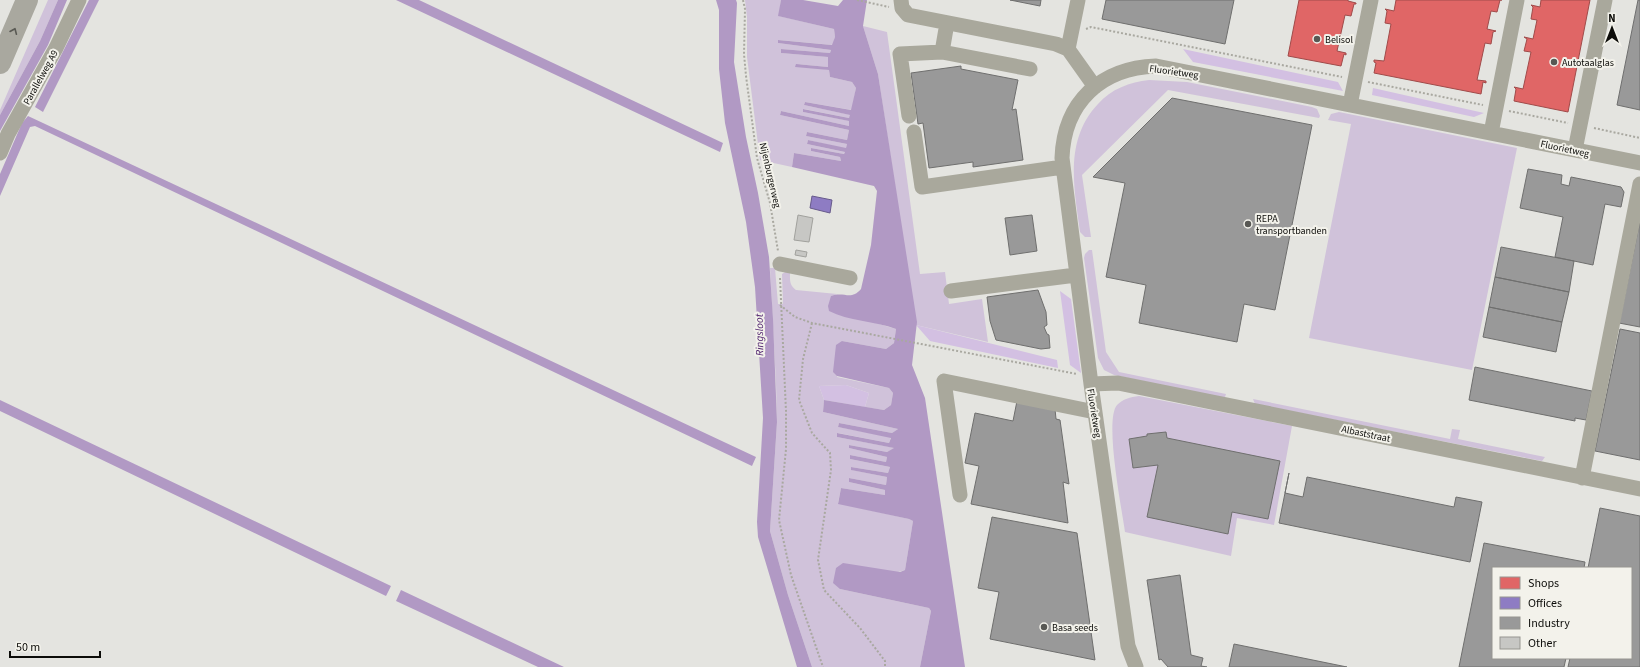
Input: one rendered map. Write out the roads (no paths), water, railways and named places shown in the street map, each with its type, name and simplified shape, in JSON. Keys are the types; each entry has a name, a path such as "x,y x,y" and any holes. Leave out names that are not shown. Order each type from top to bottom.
{"highway":[{"path":"0,63 27,0"}],"street":[{"name":"Parallelweg A9","path":"0,153 8,134 56,48 79,0"},
{"path":"901,0 902,8 908,15 1056,44 1068,49 1095,87"},
{"path":"1068,49 1078,0"},
{"path":"1350,105 1372,0"},
{"path":"1491,133 1517,0"},
{"path":"1575,150 1605,0"},
{"path":"942,52 947,23"},
{"path":"909,116 900,54 942,52 1030,69"},
{"name":"Fluorietweg","path":"1127,667 1128,646 1090,380 1063,167 1062,148 1071,117 1078,106 1095,87 1119,72 1134,68 1156,66 1640,163"},
{"path":"914,132 922,187 1063,167"},
{"path":"1582,478 1640,184"},
{"path":"780,264 850,278"},
{"path":"951,292 1076,275"},
{"name":"Albaststraat","path":"1090,380 1118,383 1640,489"},
{"path":"960,495 944,381 1095,412"},
{"name":"Fluorietweg","path":"1128,646 1136,667"}],"water":[{"path":"58,0 67,0 48,45 0,131 0,115 40,41"},
{"path":"89,0 99,0 43,112 35,107"},
{"path":"396,0 419,0 723,143 720,152"},
{"name":"Ringsloot","path":"716,0 736,0 737,3 734,62 746,137 758,193 769,257 777,422 770,531 788,595 812,667 797,667 758,537 757,522 763,418 755,287 746,222 725,123 719,69 719,10"},
{"path":"781,0 803,0 838,6 843,0 867,0 863,26 878,74 917,322 912,365 925,398 965,667 920,667 931,611 929,608 840,589 833,583 836,568 843,563 900,572 905,570 913,521 838,504 841,488 885,495 885,490 849,482 849,478 886,485 887,477 851,470 851,467 888,473 890,467 850,459 850,455 886,462 887,457 849,448 849,445 887,452 894,448 837,437 837,433 889,443 891,438 838,427 839,423 892,433 898,429 823,412 824,400 884,410 891,405 893,393 889,388 837,376 833,372 836,345 842,341 886,349 894,343 896,329 845,317 829,311 828,306 831,296 840,294 851,295 857,293 861,289 871,245 877,191 874,186 792,167 794,153 841,161 840,157 811,151 811,148 844,154 845,152 807,144 808,140 846,148 847,144 806,136 807,132 847,140 849,130 780,115 781,111 849,126 849,121 803,112 803,109 849,118 850,115 804,105 805,102 851,110 856,88 852,82 830,77 829,70 795,67 796,64 828,67 828,57 781,53 781,49 830,53 831,50 778,43 778,40 832,45 835,37 834,29 778,16"},
{"path":"28,116 756,457 752,466 35,126 30,127 0,196 0,174 22,123"},
{"path":"0,400 391,586 386,596 0,411"},
{"path":"401,590 564,667 538,667 396,601"}],"place":[{"name":"Belisol","path":"1317,39"},
{"name":"Autotaalglas","path":"1554,62"},
{"name":"REPA transportbanden","path":"1248,224"},
{"name":"Basa seeds","path":"1044,627"}]}
